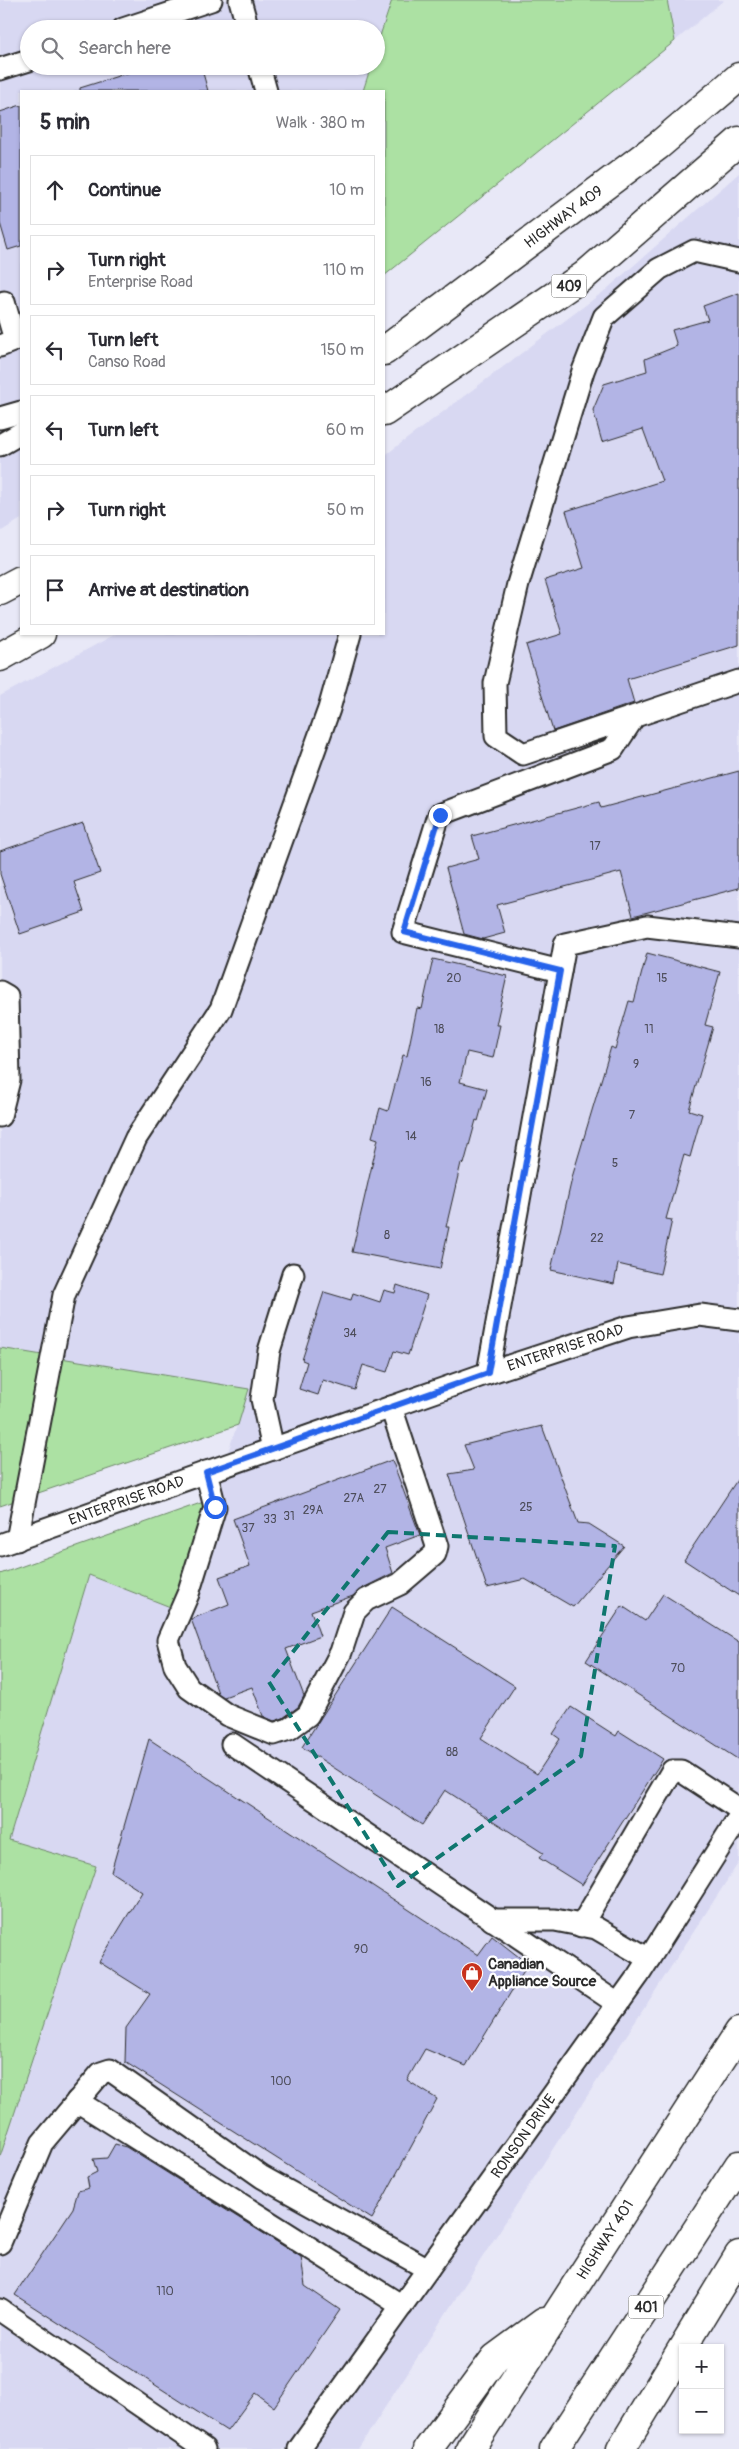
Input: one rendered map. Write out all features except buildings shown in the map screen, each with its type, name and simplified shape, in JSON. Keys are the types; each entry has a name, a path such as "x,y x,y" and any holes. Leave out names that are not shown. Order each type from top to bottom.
{"highway":[{"name":"HIGHWAY 409","path":"385,350 652,151 739,77"},
{"name":"409","path":"385,411 585,275 739,141"},
{"path":"0,591 20,581"},
{"path":"0,657 39,635"},
{"name":"HIGHWAY 401","path":"470,2449 739,2032"},
{"name":"401","path":"554,2449 739,2165"},
{"path":"621,2449 739,2255"},
{"path":"428,2449 495,2358 557,2312"}],"street":[{"path":"150,20 211,0"},
{"path":"240,0 246,20"},
{"path":"0,70 20,63"},
{"path":"262,75 266,90"},
{"path":"739,261 694,250 659,269 604,317 584,371 518,584 495,683 496,736 523,754 739,681"},
{"path":"0,346 16,340 4,302"},
{"path":"0,418 20,412"},
{"path":"0,445 20,434"},
{"path":"8,1542 64,1295 136,1138 221,1009 329,709 350,635"},
{"path":"560,971 404,932 440,815 612,749 634,717"},
{"path":"488,1373 565,944 646,926 739,937"},
{"path":"0,992 7,996 9,1080 0,1116"},
{"path":"273,1449 262,1399 269,1351 293,1274"},
{"name":"ENTERPRISE ROAD","path":"8,1542 488,1373 628,1327 700,1315 739,1320"},
{"path":"206,1472 215,1507 188,1594 168,1640 175,1666 189,1688 227,1715 274,1734 289,1729 308,1715 341,1652 354,1612 366,1600 400,1584 435,1554 437,1546 391,1407"},
{"path":"232,1744 618,2004"},
{"path":"581,1926 672,1771 681,1771 739,1810"},
{"name":"RONSON DRIVE","path":"299,2449 618,2004 649,1959 739,1817"},
{"path":"492,1920 555,1920 596,1928 649,1959"},
{"path":"0,2243 42,2143 101,2073 110,2070 262,2177 428,2269"},
{"path":"77,2101 402,2306"},
{"path":"0,2310 204,2449"}],"highlighted area":[{"path":"388,1532 615,1546 581,1756 398,1886 269,1682"}],"shaded area":[{"path":"0,0 392,0 385,21 20,20 20,75 368,75 363,90 20,90 20,520 0,532"},
{"path":"667,0 724,0 675,41"},
{"path":"739,173 739,1862 358,2449 0,2449 0,2157 96,1866 9,1840 89,1575 178,1610 212,1499 249,1390 0,1348 0,696 114,635 385,635 385,455 607,289"}],"green space":[{"path":"392,0 667,0 675,41 385,275 385,90 363,90 368,75 385,75 385,21"},
{"path":"0,1348 249,1389 238,1425 0,1506"},
{"path":"212,1499 178,1610 89,1575 9,1840 96,1866 0,2157 0,1574"}],"place":[{"name":"Canadian Appliance Source","path":"472,1992"}],"route":[{"path":"215,1507 206,1472 488,1373 560,971 404,932 440,815"}]}
